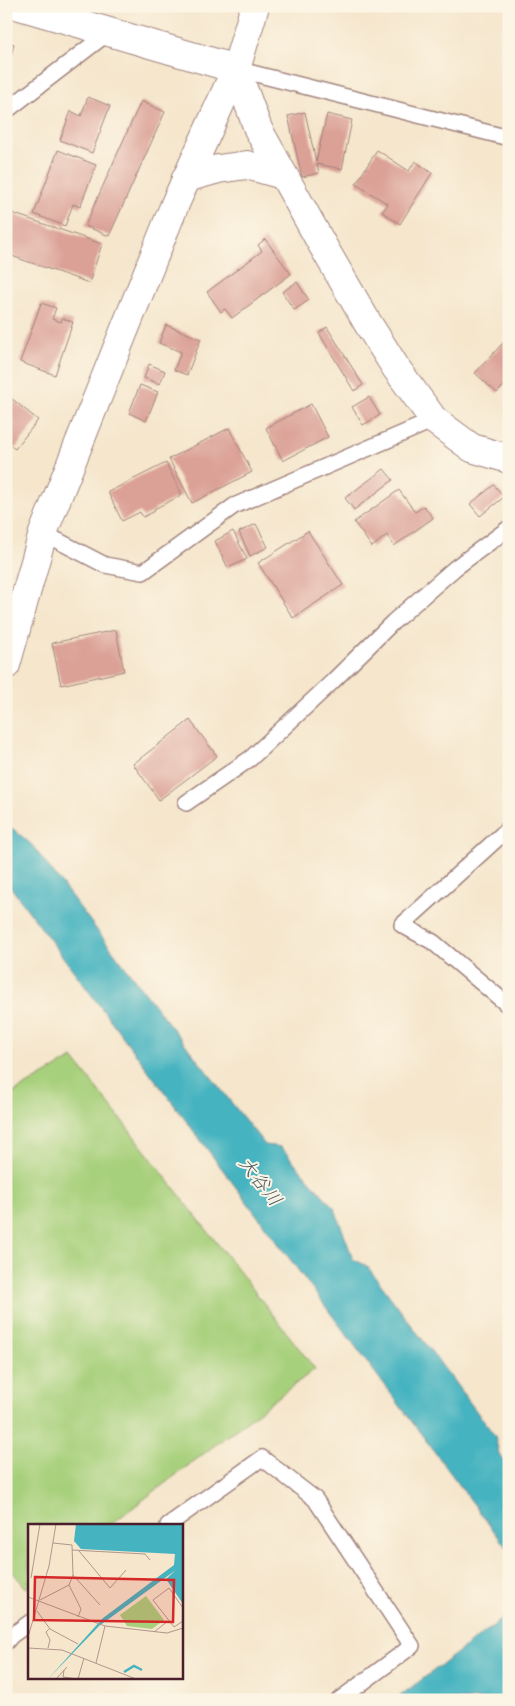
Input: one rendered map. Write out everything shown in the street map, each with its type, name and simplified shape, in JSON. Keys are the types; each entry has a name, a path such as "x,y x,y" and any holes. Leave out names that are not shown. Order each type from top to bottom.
{"street":[{"path":"20,6 236,69"},
{"path":"6,665 43,533 171,213 236,69 255,6"},
{"path":"236,69 258,129 367,322 396,368 434,420 472,448 509,460"},
{"path":"186,178 218,169 246,166 283,175"}],"lane":[{"path":"6,111 109,32"},
{"path":"236,69 509,138"},
{"path":"43,533 105,565 143,572 234,506 434,420"},
{"path":"186,803 251,758 331,684 393,622 455,568 509,528"},
{"path":"509,828 402,925 433,942 509,1006"},
{"path":"169,1524 262,1458 315,1499 412,1646 339,1700"},
{"path":"8,1636 28,1624"}],"green space":[{"path":"73,1058 315,1369 111,1524 28,1524 28,1587 26,1588 6,1564 6,1097"}],"water":[{"name":"大谷川","path":"6,823 32,845 155,1006 265,1145 281,1147 335,1209 353,1259 367,1266 495,1436 499,1454 509,1467 509,1551 6,881"},
{"path":"509,1614 509,1700 395,1700 400,1696"}],"building":[{"path":"6,41 14,44 7,71 6,71"},
{"path":"88,97 110,106 92,153 60,140 71,111 81,116"},
{"path":"141,101 165,112 109,236 85,226"},
{"path":"305,112 316,162 327,114 352,120 342,169 317,164 319,173 302,177 288,116"},
{"path":"58,150 96,165 80,207 73,204 65,226 34,214"},
{"path":"377,150 409,171 415,161 432,173 400,224 382,212 388,204 356,184"},
{"path":"6,211 102,244 89,283 6,254"},
{"path":"265,239 291,274 232,318 225,309 221,312 207,292 262,251 258,245"},
{"path":"297,282 309,300 294,310 282,292"},
{"path":"41,303 56,308 52,319 61,322 62,318 73,322 55,375 20,362"},
{"path":"166,325 201,339 187,375 174,370 181,352 159,343"},
{"path":"327,327 363,385 354,391 319,333"},
{"path":"504,342 509,347 509,380 497,393 475,373"},
{"path":"149,364 165,371 160,384 144,378"},
{"path":"140,385 158,392 146,421 129,413"},
{"path":"6,394 38,420 15,449 6,442"},
{"path":"369,397 380,415 363,425 352,407"},
{"path":"311,404 328,437 283,461 266,428"},
{"path":"229,428 252,472 192,503 169,459"},
{"path":"166,463 182,495 154,509 155,511 143,517 140,512 122,521 108,492"},
{"path":"384,469 393,480 354,510 345,498"},
{"path":"494,485 504,497 480,516 470,504"},
{"path":"399,490 415,512 424,506 433,518 394,546 387,535 372,547 354,522"},
{"path":"256,524 268,547 250,556 239,532"},
{"path":"233,531 247,559 228,568 215,541"},
{"path":"308,531 343,585 293,618 258,563"},
{"path":"116,630 124,671 61,685 52,643"},
{"path":"190,720 217,756 159,800 133,764"}]}
